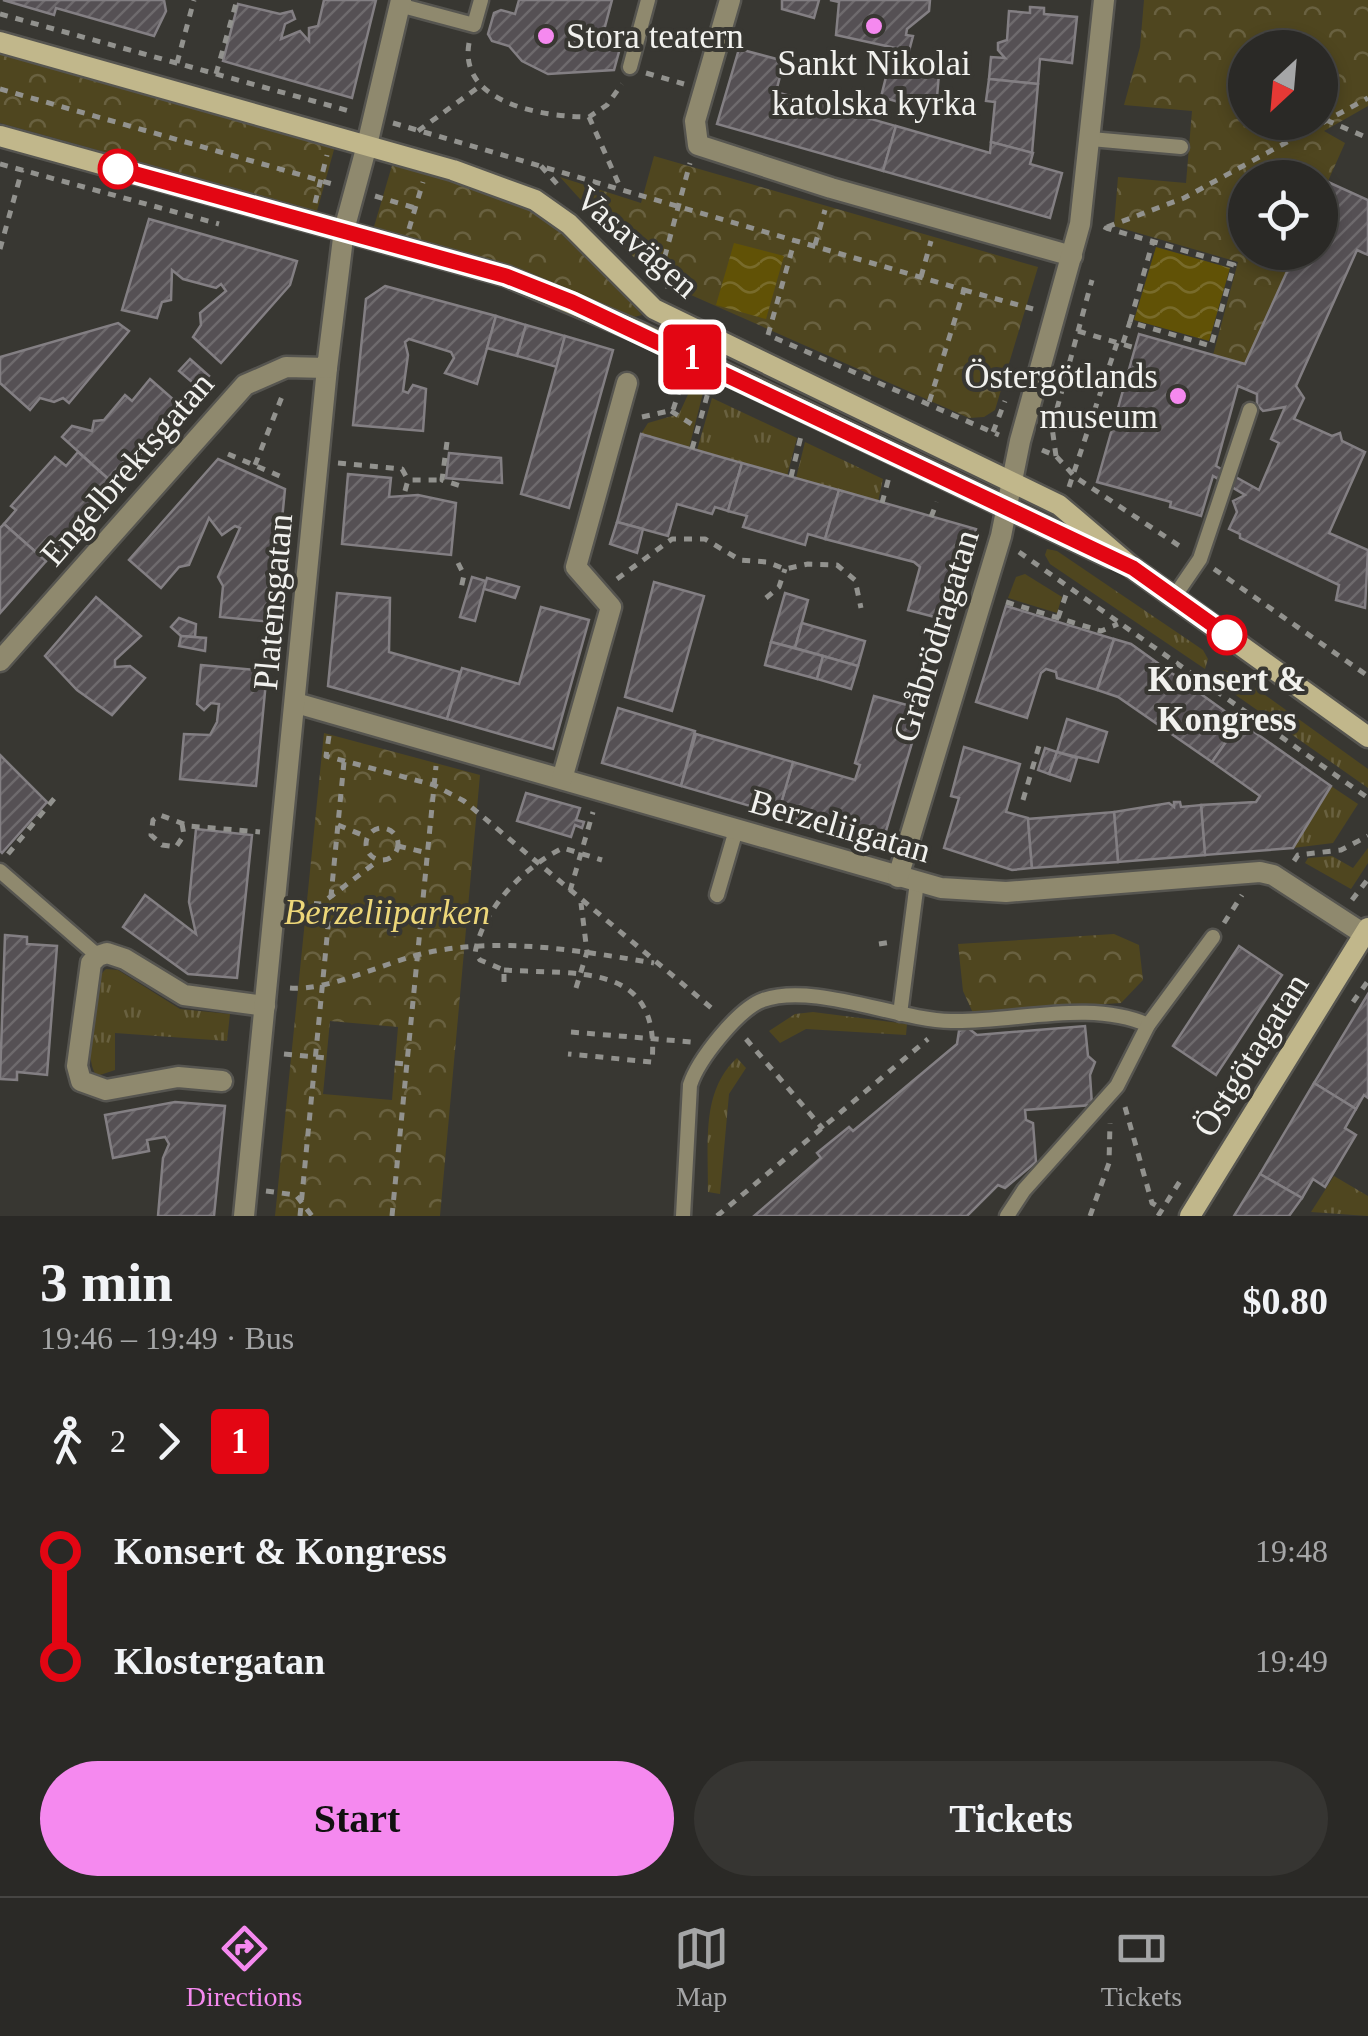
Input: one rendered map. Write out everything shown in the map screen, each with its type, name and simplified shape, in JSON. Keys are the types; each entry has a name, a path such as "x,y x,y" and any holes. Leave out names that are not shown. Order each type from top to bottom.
{"main road":[{"name":"Vasavägen","path":"0,42 367,145 536,200 569,224 636,294 672,320 1012,480 1059,506 1133,568 1368,737"},
{"name":"Vasavägen","path":"0,136 506,276 572,302 1133,568"},
{"name":"Östgötagatan","path":"1190,1216 1366,931"}],"street":[{"path":"730,0 704,91 696,141 831,188 1072,256"},
{"name":"Gråbrödragatan","path":"907,879 1001,536 1020,441 1080,224 1104,0"},
{"name":"Platensgatan","path":"244,1216 344,230 400,3"},
{"name":"Engelbrektsgatan","path":"0,661 240,390 260,375 286,367 327,368"},
{"path":"562,779 611,607 576,568 627,384"},
{"name":"Berzeliigatan","path":"296,703 907,879 973,893 1250,873 1282,880 1366,931"},
{"path":"222,1081 178,1077 106,1090 82,1081 77,1066 85,980 98,956 107,953 125,959 184,995 266,996"}],"lane":[{"path":"400,3 474,25 480,0"},
{"path":"630,67 648,0"},
{"path":"1091,139 1181,147"},
{"path":"1174,597 1200,560 1250,410"},
{"path":"716,894 736,830"},
{"path":"0,867 98,956"},
{"path":"900,1014 907,879"},
{"path":"1007,1216 1024,1190 1106,1101 1148,1025 1213,937"},
{"path":"683,1216 690,1085 696,1065 759,1002 776,997 949,1021 1117,1014 1148,1025"}],"path":[{"path":"177,64 194,0"},
{"path":"216,74 237,0"},
{"path":"0,14 418,130 1056,315"},
{"path":"474,25 467,54 480,86 524,109 589,117 619,91 630,67 704,91"},
{"path":"418,130 480,86"},
{"path":"0,89 415,208"},
{"path":"1338,114 1368,98"},
{"path":"310,222 340,109"},
{"path":"589,117 620,189"},
{"path":"1338,125 1368,138"},
{"path":"404,248 436,136"},
{"path":"1106,228 1184,198 1290,140"},
{"path":"679,296 670,290 662,267 696,141"},
{"path":"0,164 234,228"},
{"path":"0,249 22,170"},
{"path":"815,245 831,188"},
{"path":"921,276 938,218"},
{"path":"1080,224 1234,265 1211,346 1130,322"},
{"path":"1101,245 1106,228"},
{"path":"768,336 794,239"},
{"path":"1075,477 1130,322 1153,242"},
{"path":"1056,456 1052,428 1096,262"},
{"path":"928,406 964,290"},
{"path":"752,328 928,406 1056,456 1075,477 1368,676"},
{"path":"1078,331 1134,348"},
{"path":"255,465 282,404 286,367"},
{"path":"670,411 685,372 725,391"},
{"path":"692,448 711,384"},
{"path":"993,433 1002,404"},
{"path":"617,422 670,411 698,428"},
{"path":"791,477 803,430"},
{"path":"442,480 447,442"},
{"path":"228,454 282,477"},
{"path":"319,461 402,468 408,480 405,490"},
{"path":"882,503 890,472 906,480"},
{"path":"408,480 442,480 461,486"},
{"path":"930,517 940,496 952,503"},
{"path":"1001,536 1068,589 1368,798"},
{"path":"600,594 654,550 684,537 705,539 740,560 767,562 785,570 808,564 837,566 855,580 860,608"},
{"path":"458,563 464,575 460,593"},
{"path":"766,598 779,587 785,570"},
{"path":"1058,618 1068,589"},
{"path":"983,596 1101,631 1118,624"},
{"path":"332,713 326,756 434,785 464,801 733,1026"},
{"path":"392,1216 438,744"},
{"path":"1022,800 1039,746"},
{"path":"300,1216 344,762"},
{"path":"570,891 600,790"},
{"path":"0,867 58,794"},
{"path":"182,824 184,835 176,846 162,845 151,835 153,820 160,816 182,824 283,834"},
{"path":"338,825 368,837"},
{"path":"276,900 320,904 379,860 388,860 398,846 397,837 382,828 368,837"},
{"path":"1282,880 1298,854 1341,850 1368,836"},
{"path":"368,837 368,851 379,860"},
{"path":"398,846 428,852"},
{"path":"568,1054 652,1062 654,1039 645,1008 626,986 612,978 504,970 480,960 477,945 480,933 519,876 536,861 563,848 602,860"},
{"path":"1213,937 1240,901 1250,873"},
{"path":"576,988 587,952 580,900"},
{"path":"266,996 322,988 336,978 477,945 587,952 658,964"},
{"path":"504,970 504,982"},
{"path":"717,1216 949,1021"},
{"path":"571,1032 672,1041"},
{"path":"752,1044 823,1129"},
{"path":"261,1051 326,1058"},
{"path":"395,1063 407,1064"},
{"path":"1117,1086 1138,1140 1152,1203 1162,1209"},
{"path":"1090,1216 1109,1163 1106,1101"},
{"path":"247,1189 296,1195 312,1216"}],"green space":[{"path":"1144,0 1368,0 1368,106 1338,123 1338,30 1228,30 1228,140 1338,139 1345,143 1337,160 1228,160 1228,259 1114,226 1118,177 1186,183 1192,111 1124,105 1140,47"},
{"path":"0,53 335,146 317,211 0,123"},
{"path":"654,156 1038,267 995,410 984,417 969,418 666,284 629,253 560,177 641,203"},
{"path":"393,162 510,197 560,226 642,315 634,317 515,269 373,230"},
{"path":"1236,270 1288,270 1245,364 1213,355"},
{"path":"691,388 703,393 689,448 641,434 648,423 679,414"},
{"path":"712,398 797,438 787,476 697,450"},
{"path":"805,442 883,479 878,502 796,478"},
{"path":"1047,549 1057,551 1203,650 1208,659 1205,669 1050,564 1045,555"},
{"path":"1025,574 1062,597 1057,613 1008,598 1016,577"},
{"path":"1223,670 1233,672 1368,769 1368,788 1220,684 1216,679"},
{"name":"Berzeliiparken","path":"324,733 480,775 440,1216 275,1216","holes":["330,1021 398,1027 392,1100 323,1094"]},
{"path":"1331,786 1358,804 1333,843 1293,848"},
{"path":"1368,848 1368,863 1351,889 1305,863 1308,858 1332,856 1353,868"},
{"path":"1114,934 1139,945 1143,980 1121,1003 973,1013 963,991 958,944"},
{"path":"106,969 118,970 180,1009 230,1014 227,1041 115,1033 115,1070 97,1076 90,1055 90,1022 96,989"},
{"path":"813,1012 907,1024 906,1035 806,1029 780,1043 769,1031 795,1014"},
{"path":"737,1058 746,1068 729,1094 720,1194 708,1192 712,1103 725,1072"},
{"path":"1334,1176 1368,1196 1368,1216 1311,1212"}],"water":[{"path":"734,243 784,256 766,319 716,305"},
{"path":"1156,247 1229,270 1209,341 1134,320"}],"building":[{"path":"3,0 164,0 166,11 154,36 56,8 54,15"},
{"path":"324,0 376,0 352,98 223,61 238,4 280,14 292,11 295,19 285,24 281,39 300,31 309,41 309,28 318,26"},
{"name":"Stora teatern","path":"519,0 612,0 602,38 620,48 614,70 548,74 522,61 509,46 492,41 488,34 494,13 501,10 515,14"},
{"name":"Sankt Nikolai katolska kyrka","path":"782,0 819,0 814,18 782,9"},
{"name":"Sankt Nikolai katolska kyrka","path":"830,0 930,0 929,11 907,29 906,35 913,36 909,51 836,35 839,2"},
{"path":"1030,7 1044,8 1044,14 1077,17 1072,63 1040,59 1038,84 989,79 991,57 1005,58 998,43 1007,40 1009,11 1030,13"},
{"path":"739,49 784,61 776,92 896,126 883,171 717,124"},
{"path":"889,65 939,74 937,97 905,95 902,103 881,97"},
{"path":"989,79 1038,84 1032,153 991,142 995,102 986,101"},
{"path":"896,126 990,153 991,142 1033,153 1030,164 1062,173 1050,218 883,171"},
{"name":"Östergötlands museum","path":"1338,186 1368,200 1368,255 1357,250 1296,386 1304,398 1294,419 1332,436 1340,433 1342,441 1365,452 1329,533 1368,550 1365,608 1336,600 1339,585 1240,538 1240,534 1229,529 1237,512 1233,501 1245,495 1213,476 1201,516 1170,507 1171,502 1097,482 1139,334 1245,364 1288,270 1338,270","holes":["1238,386 1257,394 1257,405 1263,411 1285,407 1271,439 1279,443 1259,490 1216,466"]},
{"path":"149,219 297,261 290,285 221,363 193,337 201,325 200,313 226,291 221,284 216,288 183,279 172,270 171,300 162,302 157,318 122,310"},
{"path":"385,286 496,316 477,384 445,373 454,358 451,352 409,339 405,342 408,355 403,391 408,393 413,385 426,389 423,431 353,425 366,299"},
{"path":"496,316 526,325 517,356 487,348"},
{"path":"118,323 129,331 69,403 63,398 54,402 40,398 30,410 0,383 0,357"},
{"path":"526,325 565,336 557,367 517,356"},
{"path":"565,336 613,350 569,508 521,494"},
{"path":"190,359 209,376 199,388 179,371"},
{"path":"150,379 182,407 114,484 62,437 72,426 92,431 94,421 104,420 125,395 132,401"},
{"path":"641,434 742,463 728,511 715,507 712,514 677,504 668,536 617,522"},
{"path":"78,452 114,484 46,561 4,524 16,510 11,506 55,457 66,466"},
{"path":"449,453 501,458 502,483 446,478"},
{"path":"218,459 285,489 272,622 220,617 223,586 218,577 240,528 235,526 222,535 209,518 189,565 179,567 161,588 129,560"},
{"path":"742,463 839,490 825,539 808,534 805,545 743,527 747,516 728,511"},
{"path":"348,474 391,478 389,497 418,495 456,503 451,555 342,544"},
{"path":"839,490 976,529 950,621 908,610 920,567 914,562 825,539"},
{"path":"617,522 643,529 637,553 610,544"},
{"path":"4,524 46,561 0,613 0,528"},
{"path":"472,577 486,581 475,621 460,617"},
{"path":"487,578 519,587 515,598 484,589"},
{"path":"654,582 704,596 672,711 625,697"},
{"path":"337,593 390,598 389,652 460,672 447,719 328,686"},
{"path":"785,593 808,600 795,648 771,642"},
{"path":"96,597 141,636 115,660 115,667 130,666 145,678 112,715 77,690 45,656"},
{"path":"1006,606 1114,639 1097,690 1057,678 1056,672 1046,669 1041,673 1027,718 976,702"},
{"path":"541,607 589,620 553,749 447,719 462,668 519,684"},
{"path":"179,618 196,624 195,637 181,636 171,627"},
{"path":"802,623 865,641 858,666 795,648"},
{"path":"181,636 206,638 205,651 179,646"},
{"path":"1114,639 1131,644 1240,722 1212,762 1118,697 1097,690"},
{"path":"771,642 823,656 817,679 765,665"},
{"path":"823,656 858,666 851,689 817,679"},
{"path":"201,665 267,671 256,786 180,779 184,734 210,735 217,722 219,704 211,703 204,710 197,704"},
{"path":"874,696 922,709 883,841 778,814 793,762 855,780 860,765 855,763"},
{"path":"618,708 695,731 681,786 602,763"},
{"path":"1067,719 1107,732 1098,762 1057,752"},
{"path":"1240,722 1331,786 1293,848 1205,855 1201,805 1256,802 1260,796 1212,762"},
{"path":"696,734 793,762 778,814 681,786"},
{"path":"964,747 1020,764 1006,812 1028,818 1032,868 1012,870 944,848 959,798 951,796"},
{"path":"1045,748 1057,752 1049,774 1038,770"},
{"path":"1057,752 1077,758 1070,781 1049,774"},
{"path":"0,755 47,802 2,853 0,851"},
{"path":"526,793 580,808 576,820 584,822 582,828 575,825 571,837 517,821"},
{"path":"1174,802 1180,802 1181,807 1201,805 1205,855 1118,862 1114,812 1169,803 1174,807"},
{"path":"1114,812 1118,862 1032,868 1028,819"},
{"path":"196,829 252,835 237,978 188,974 123,927 145,895 196,934 189,902"},
{"path":"5,935 27,937 27,944 57,946 47,1075 17,1072 17,1080 0,1079"},
{"path":"1239,946 1282,975 1216,1075 1173,1046"},
{"path":"1368,994 1368,1098 1364,1095 1356,1109 1314,1083"},
{"path":"1085,1026 1088,1056 1095,1062 1090,1075 1092,1105 1025,1110 1026,1120 1033,1123 1036,1162 1005,1188 998,1185 967,1216 754,1216 821,1158 817,1153 849,1127 853,1131 957,1044 959,1031 968,1028 977,1035"},
{"path":"1314,1083 1356,1109 1345,1128 1356,1135 1325,1187 1313,1179 1302,1198 1260,1174"},
{"path":"175,1102 225,1106 214,1216 158,1216 163,1158 169,1144 165,1137 147,1140 149,1151 113,1158 105,1115"},
{"path":"1260,1174 1302,1198 1289,1216 1234,1216"}],"bus line":[{"name":"1","path":"118,169 506,276 572,302 1133,568 1227,635"}],"place":[{"name":"Sankt Nikolai katolska kyrka","path":"874,26"},
{"name":"Stora teatern","path":"546,36"},
{"name":"Östergötlands museum","path":"1178,396"},
{"name":"Konsert & Kongress","path":"1227,635"}]}
